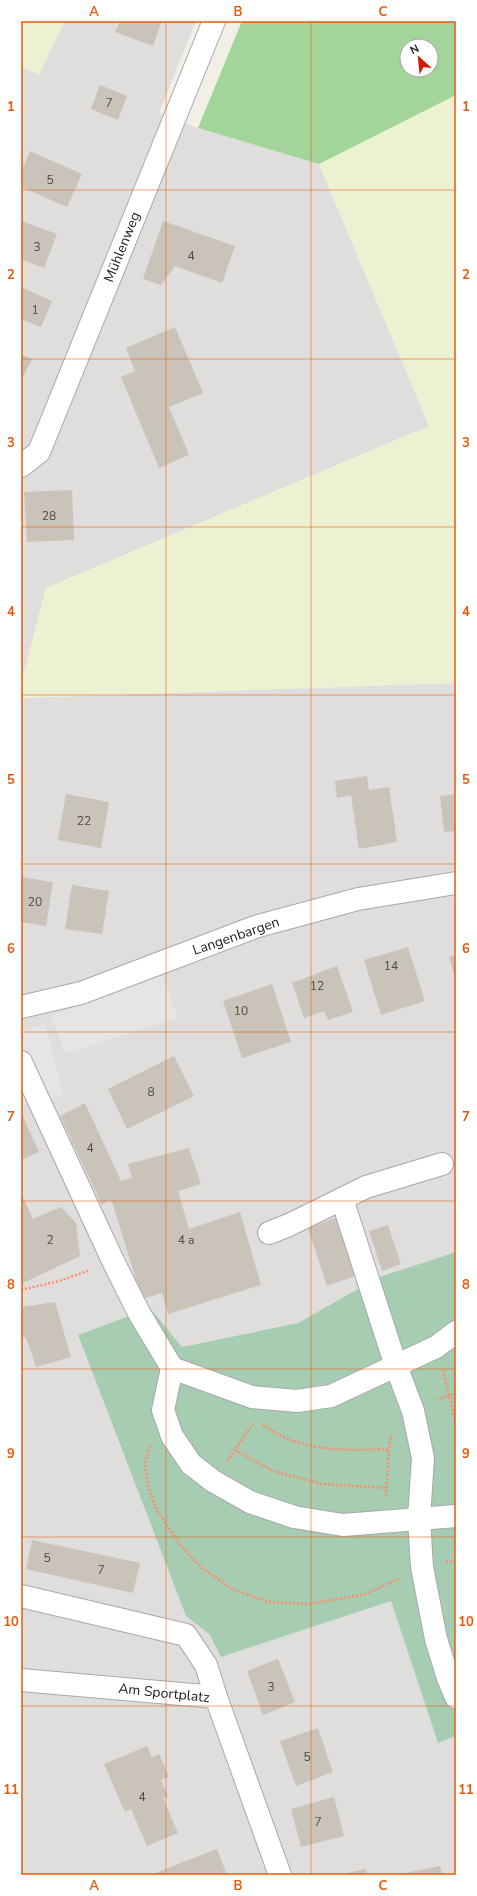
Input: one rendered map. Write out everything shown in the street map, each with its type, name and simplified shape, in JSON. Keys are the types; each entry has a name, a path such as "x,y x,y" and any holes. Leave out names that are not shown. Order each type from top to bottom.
{"street":[{"name":"Mühlenweg","path":"21,466 39,452 214,21"},
{"name":"Langenbargen","path":"21,1007 81,993 255,927 358,899 456,883"},
{"path":"21,1062 113,1262 139,1313 172,1368 252,1396 297,1400 331,1396 436,1347 456,1332"},
{"path":"269,1233 366,1187 442,1164"},
{"path":"342,1199 396,1366 413,1411 423,1458 419,1518 422,1567 436,1639 448,1678 456,1697"},
{"path":"172,1368 162,1410 172,1436 191,1464 213,1481 250,1502 294,1517 343,1525 456,1516"},
{"path":"21,1596 186,1635 206,1665 216,1697"},
{"name":"Am Sportplatz","path":"21,1680 216,1697 280,1875"}],"path":[{"path":"21,1290 59,1281 113,1262"},
{"path":"436,1347 441,1357 456,1424"},
{"path":"252,1396 257,1418 272,1432 311,1446 351,1451 389,1450"},
{"path":"162,1410 153,1434 145,1463 148,1487 158,1512 181,1546 203,1569 234,1590 269,1602 309,1604 366,1594 422,1567"},
{"path":"213,1481 257,1418"},
{"path":"235,1450 273,1471 322,1484 387,1488"}],"shaded area":[{"path":"65,21 196,21 159,113 198,128 319,164 429,426 46,588 21,684 21,67 39,74"},
{"path":"456,683 456,1252 379,1277 298,1323 182,1347 150,1308 78,1335 186,1616 209,1634 221,1657 391,1601 438,1743 456,1736 456,1875 21,1875 21,698"},
{"path":"162,976 178,1017 65,1054 51,1016"},
{"path":"45,1024 63,1095 21,1105 21,1032"}],"green space":[{"path":"21,21 65,21 39,74 21,67"},
{"path":"242,21 456,21 456,95 319,164 198,128"},
{"path":"456,95 456,683 21,698 21,684 46,588 429,426 319,164"},
{"path":"456,1252 456,1736 438,1743 391,1601 221,1657 209,1634 186,1616 78,1335 150,1308 182,1347 298,1323 379,1277"}],"building":[{"path":"120,21 162,21 153,46 115,32"},
{"path":"100,85 127,96 118,120 91,109"},
{"path":"30,151 82,174 67,207 21,187 21,172"},
{"path":"21,221 57,234 44,268 21,259"},
{"path":"163,221 235,246 222,283 175,266 161,285 143,279"},
{"path":"21,287 52,301 41,327 21,319"},
{"path":"175,327 203,393 169,407 189,455 159,468 121,377 135,371 126,348"},
{"path":"21,354 32,359 21,381"},
{"path":"72,490 74,540 27,542 24,492"},
{"path":"367,776 369,790 389,787 397,842 359,849 351,795 337,798 335,781"},
{"path":"66,794 109,802 101,848 58,840"},
{"path":"456,794 456,831 444,832 440,796"},
{"path":"21,877 53,882 46,926 21,922"},
{"path":"72,885 109,891 102,934 65,929"},
{"path":"408,947 425,1001 381,1015 364,960"},
{"path":"456,955 456,982 449,957"},
{"path":"337,966 353,1012 328,1020 324,1011 304,1018 292,983"},
{"path":"272,984 291,1042 242,1058 223,1001"},
{"path":"174,1056 194,1096 127,1129 108,1089"},
{"path":"85,1103 121,1181 132,1178 128,1164 189,1148 201,1184 178,1191 189,1229 240,1212 261,1285 168,1314 162,1293 142,1299 113,1205 110,1200 102,1205 60,1116"},
{"path":"21,1112 39,1152 21,1160"},
{"path":"21,1193 33,1219 61,1207 76,1223 80,1256 21,1284"},
{"path":"338,1217 358,1275 327,1286 308,1228"},
{"path":"388,1225 401,1264 382,1271 369,1231"},
{"path":"55,1302 71,1357 36,1367 26,1337 21,1338 21,1307"},
{"path":"32,1540 140,1563 133,1593 26,1569"},
{"path":"278,1659 295,1702 263,1715 247,1671"},
{"path":"318,1728 333,1772 296,1786 280,1741"},
{"path":"147,1746 152,1757 159,1754 169,1777 161,1780 168,1796 163,1798 178,1833 147,1846 131,1809 125,1812 104,1764"},
{"path":"334,1797 344,1836 301,1847 291,1809"},
{"path":"217,1849 227,1875 150,1875"},
{"path":"440,1866 442,1875 401,1875 401,1874"},
{"path":"366,1869 367,1875 343,1875 343,1874"}]}
